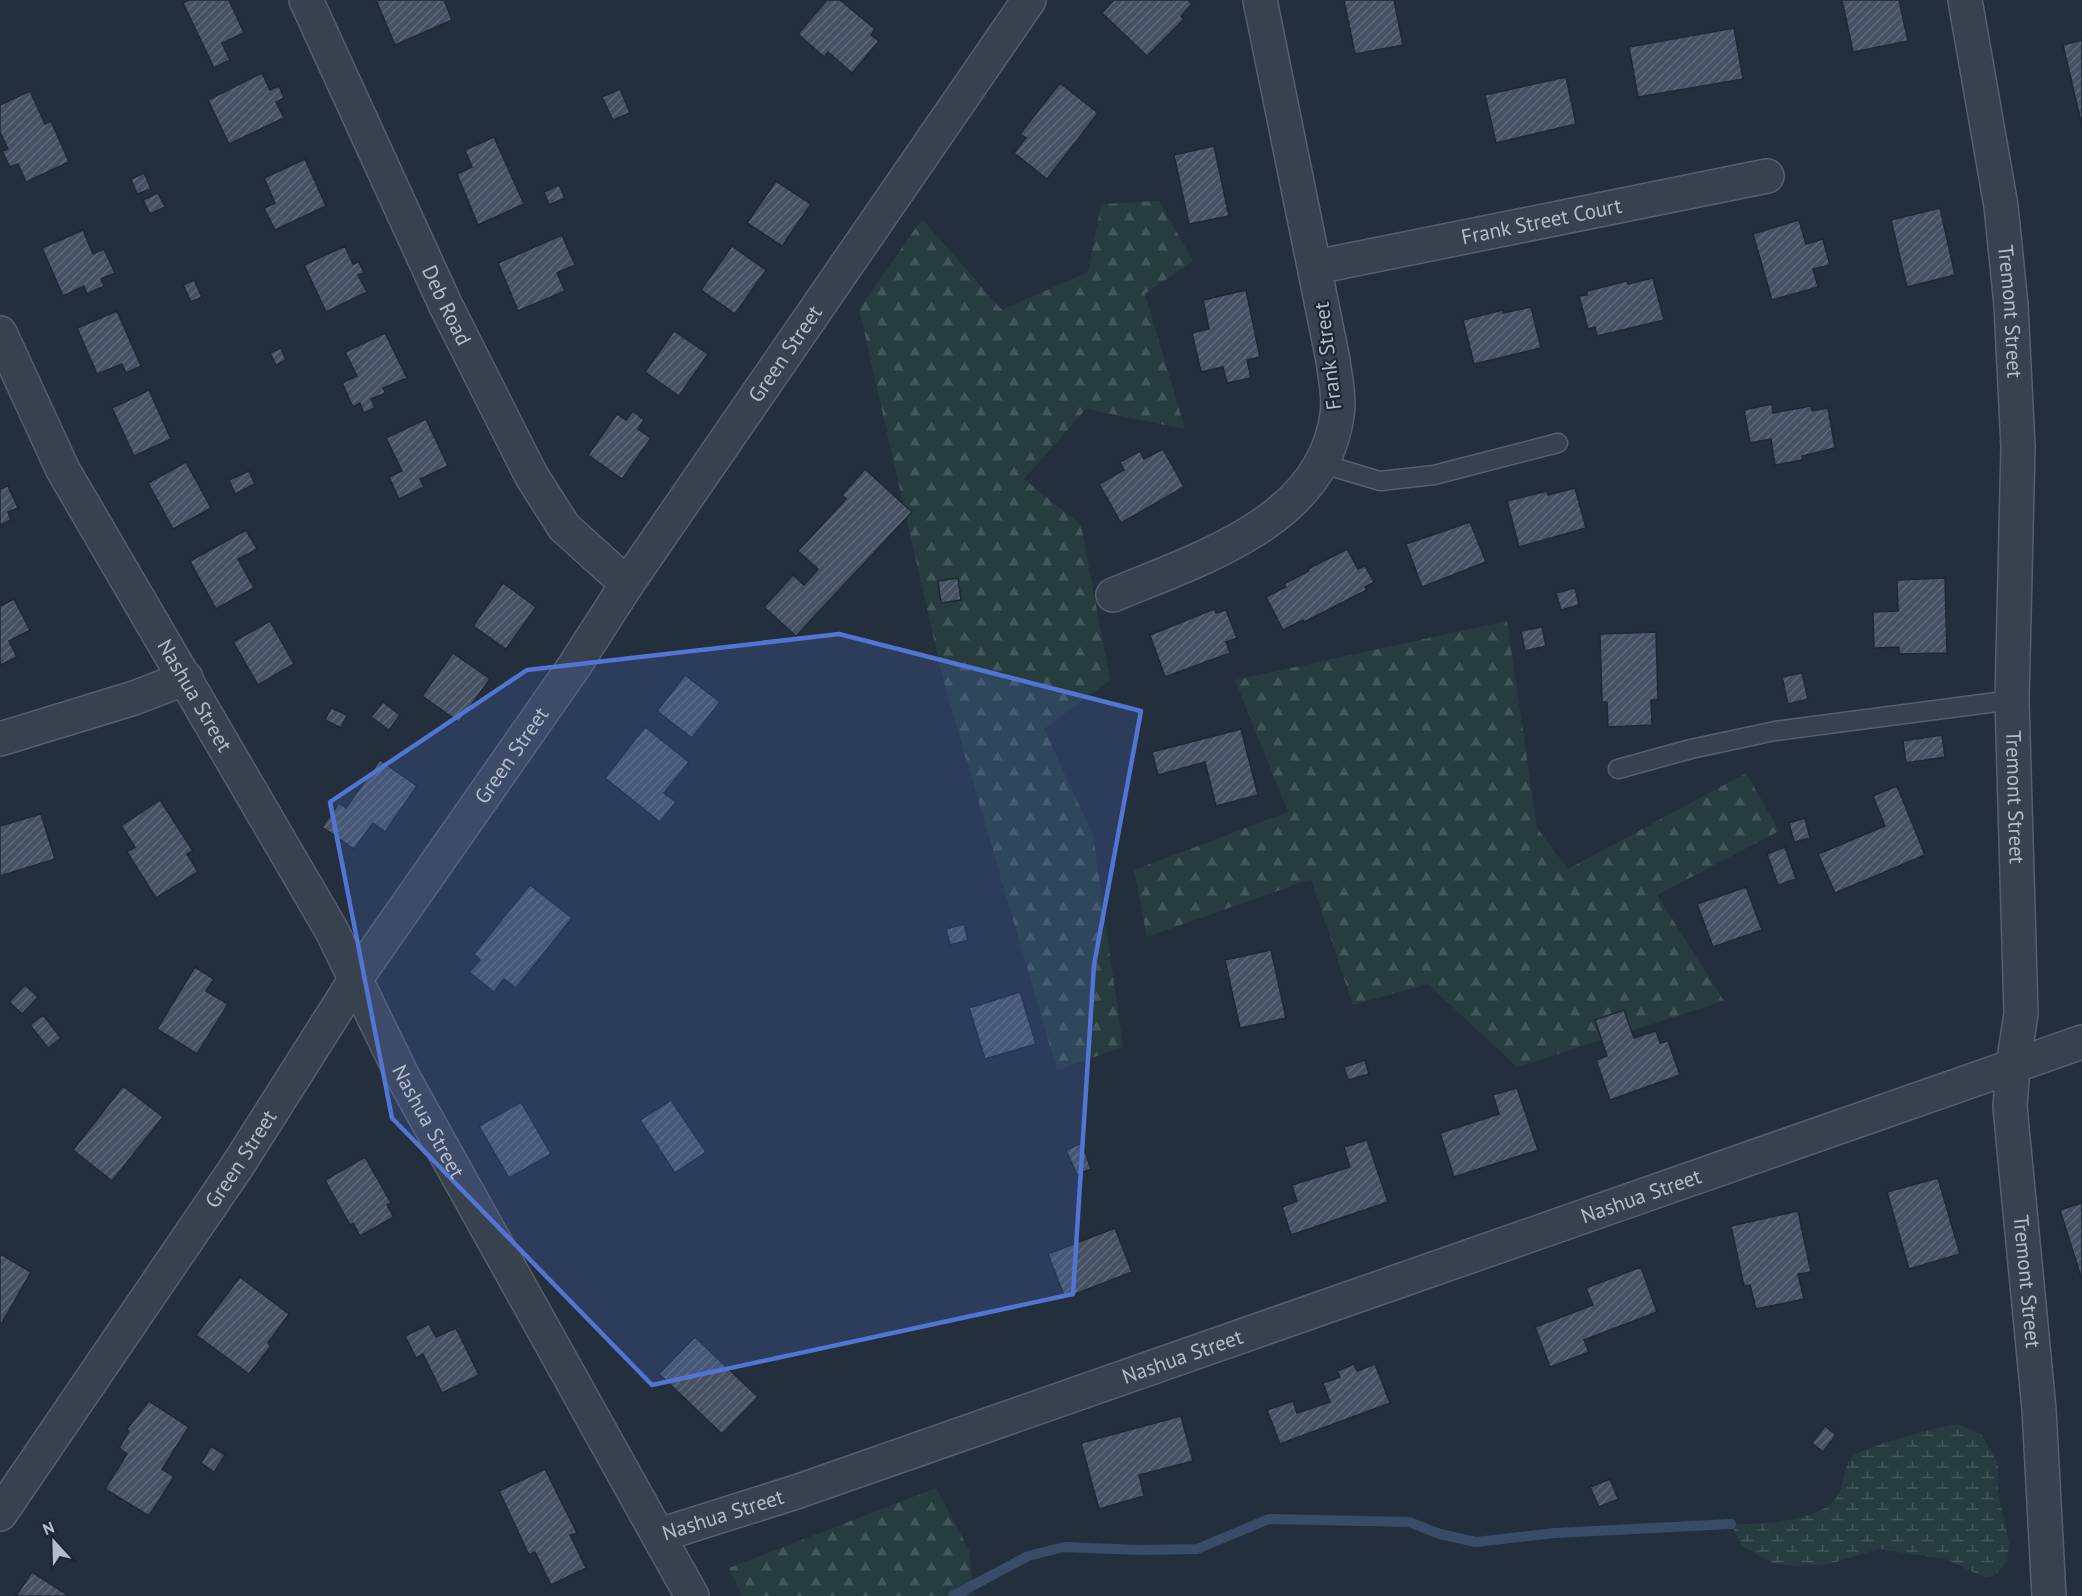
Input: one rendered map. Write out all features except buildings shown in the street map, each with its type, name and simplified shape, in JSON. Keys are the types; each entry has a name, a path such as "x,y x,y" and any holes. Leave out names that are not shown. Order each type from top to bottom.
{"street":[{"name":"Deb Road","path":"306,0 446,306 531,474 564,527 627,584"},
{"name":"Green Street","path":"0,1514 238,1166 357,977 575,665 627,584 1029,0"},
{"name":"Frank Street","path":"1113,595 1202,558 1265,522 1294,500 1323,464 1335,425 1338,401 1333,360 1316,267 1260,0"},
{"name":"Tremont Street","path":"1965,0 2001,206 2012,305 2018,447 2012,700 2021,1014 2013,1066 2011,1116 2039,1409 2049,1596"},
{"name":"Frank Street Court","path":"1316,267 1767,176"},
{"name":"Nashua Street","path":"0,333 63,470 186,678 357,977 408,1087 660,1536 806,1488 995,1420 2082,1042"},
{"path":"0,740 134,698 186,678"},
{"path":"660,1536 692,1596"}],"lane":[{"path":"1323,464 1380,481 1434,475 1558,443"},
{"path":"1618,769 1691,748 1774,731 2012,700"}],"highlighted area":[{"path":"839,634 1141,711 1094,965 1073,1294 652,1385 392,1118 330,802 527,670"}],"green space":[{"path":"1159,201 1193,261 1145,294 1185,429 1086,409 1024,479 1081,525 1110,680 1044,729 1093,835 1123,1047 1057,1070 943,679 859,309 922,219 1002,310 1088,272 1101,204"},
{"path":"1507,621 1537,828 1568,869 1746,773 1779,831 1657,895 1724,1001 1517,1067 1428,984 1353,1005 1311,879 1147,937 1134,870 1288,812 1235,680"},
{"path":"1958,1424 1982,1435 1998,1464 1998,1493 2009,1543 2007,1561 1994,1576 1984,1577 1945,1559 1878,1549 1829,1564 1793,1566 1772,1563 1741,1545 1731,1524 1789,1520 1819,1511 1830,1504 1838,1495 1848,1462 1856,1454 1906,1436"},
{"path":"936,1488 969,1550 974,1596 742,1596 729,1568"}],"waterway":[{"path":"953,1596 1028,1556 1064,1547 1139,1550 1197,1549 1269,1519 1409,1522 1440,1534 1476,1542 1555,1533 1731,1524"}]}
